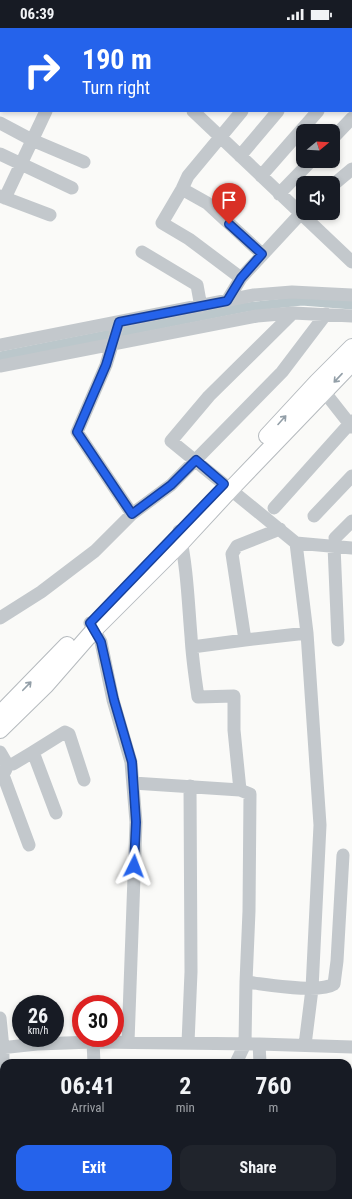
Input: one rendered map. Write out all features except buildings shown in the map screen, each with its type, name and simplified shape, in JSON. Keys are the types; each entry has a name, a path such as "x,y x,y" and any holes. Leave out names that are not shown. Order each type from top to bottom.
{"main road":[{"path":"0,714 92,626 180,537 320,387 352,347"},
{"path":"320,387 352,363"},
{"path":"0,730 46,685 92,626"}],"street":[{"path":"43,112 21,164 3,197 50,215"},
{"path":"195,112 260,176 296,208"},
{"path":"241,112 188,176 162,223 190,239 241,278"},
{"path":"240,156 277,112"},
{"path":"260,176 317,112"},
{"path":"340,131 352,118"},
{"path":"0,123 32,140 84,162"},
{"path":"0,154 72,188"},
{"path":"279,194 304,168"},
{"path":"340,179 352,169"},
{"path":"182,189 207,203 262,254"},
{"path":"227,301 241,278 296,219"},
{"path":"309,220 352,262"},
{"path":"142,252 197,285 201,306"},
{"path":"0,345 254,295 292,292 352,295"},
{"path":"293,313 209,396 171,441 296,543 307,633 320,825 312,989 305,1045"},
{"path":"0,366 257,316 293,313 352,316"},
{"path":"1,615 41,592 95,551 132,514 171,485 282,372 326,314"},
{"path":"119,322 106,365 77,432 132,514"},
{"path":"274,508 351,424 320,387"},
{"path":"314,516 352,476"},
{"path":"338,640 335,542 352,521"},
{"path":"245,640 232,554 237,546 280,529"},
{"path":"180,537 189,594 192,647 198,698 234,696 234,730 240,790"},
{"path":"296,543 335,542 352,548"},
{"path":"92,626 101,642 114,700 132,762 136,822 128,1042"},
{"path":"192,647 307,633"},
{"path":"3,772 13,764 65,732 69,734 84,780"},
{"path":"0,752 3,772 29,845"},
{"path":"33,752 56,812"},
{"path":"133,783 240,790 250,794 249,911 245,1044 238,1059"},
{"path":"188,1043 191,972 190,786"},
{"path":"246,982 312,989 330,987 335,981 343,855"},
{"path":"0,1018 2,1059"},
{"path":"124,1042 352,1047"},
{"path":"2,1048 37,1044 72,1043"},
{"path":"260,1044 260,1059"},
{"path":"93,1047 94,1059"}],"waterway":[{"path":"0,356 247,307 302,301 352,305"}],"route":[{"path":"134,866 136,822 132,762 114,700 101,642 90,623 224,484 196,460 171,485 132,514 77,432 106,365 119,322 227,301 241,278 262,254 229,224"}]}
